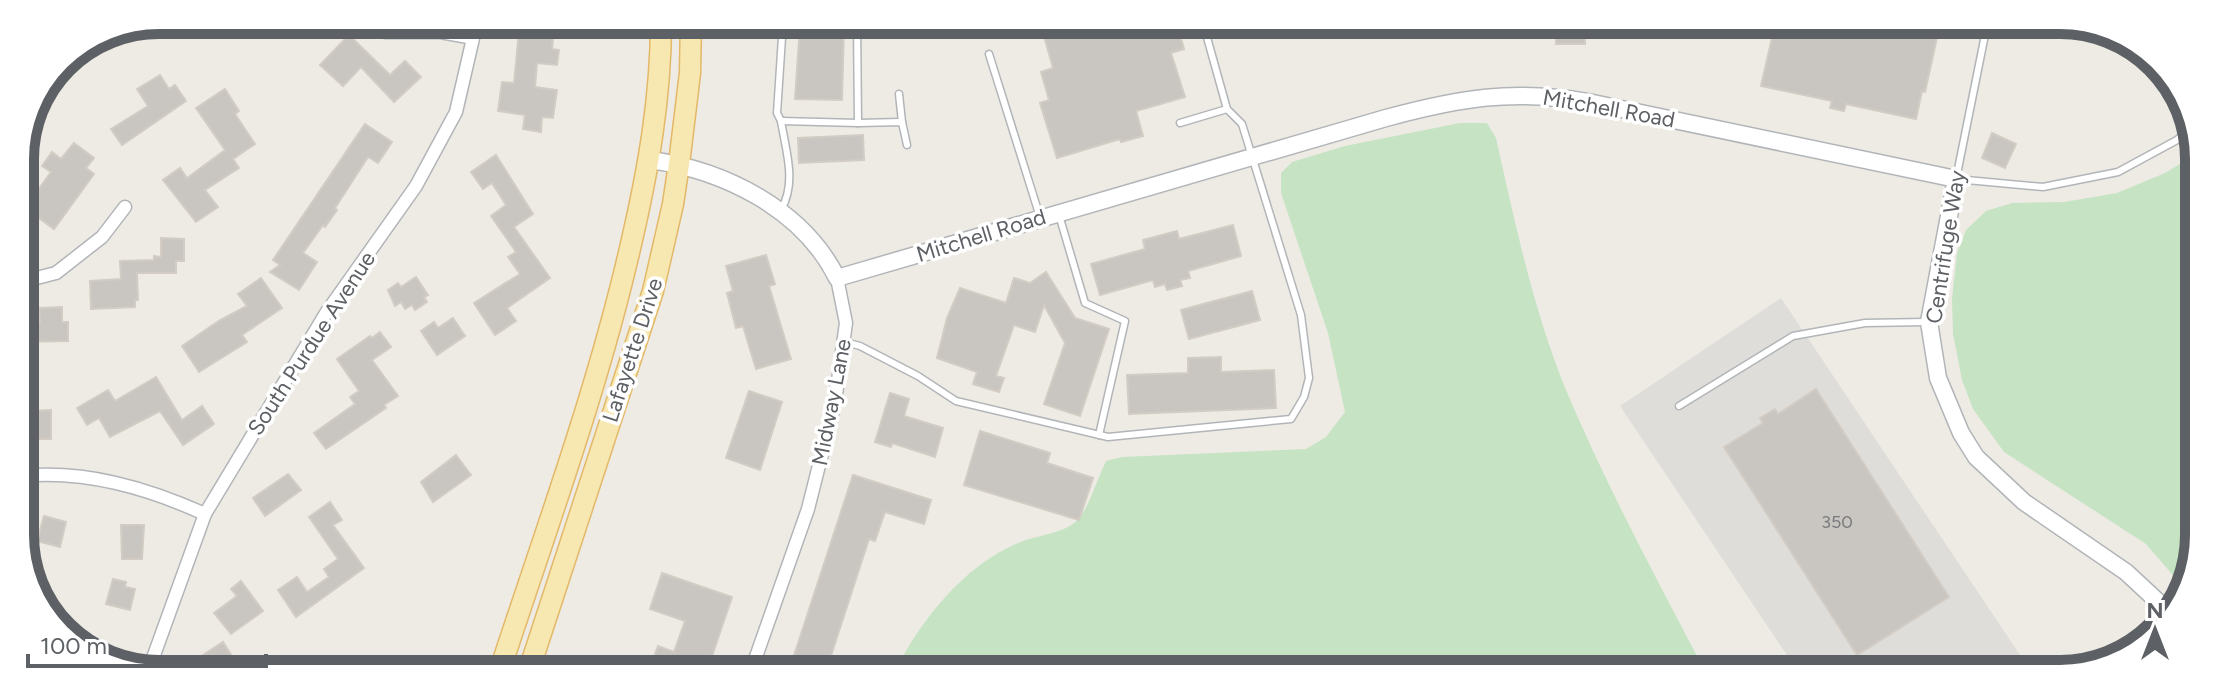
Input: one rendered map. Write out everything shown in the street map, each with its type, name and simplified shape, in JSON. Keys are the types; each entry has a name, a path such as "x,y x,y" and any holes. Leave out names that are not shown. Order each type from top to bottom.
{"main road":[{"name":"Lafayette Drive","path":"503,660 611,331 650,160 660,34"},
{"name":"Lafayette Drive","path":"532,660 653,291 679,164 690,73 691,34"}],"street":[{"name":"South Purdue Avenue","path":"152,660 205,514 326,313 416,186 456,112 475,34"},
{"name":"Mitchell Road","path":"837,278 1251,156 1444,102 1482,96 1523,94 1588,102 1956,179"},
{"name":"Midway Lane","path":"650,160 679,164 735,186 781,210 815,241 837,278 846,323 835,402 808,509 755,660"},
{"name":"Centrifuge Way","path":"1956,179 1929,322 1938,378 1961,433 1976,457 2024,502 2126,572 2145,590"},
{"path":"34,279 56,273 102,237 125,207"},
{"path":"34,475 125,483 205,514"}],"lane":[{"path":"781,210 790,192 791,179 777,113 782,34"},
{"path":"857,34 858,123"},
{"path":"845,342 860,346 918,376 956,401 1108,437 1291,419 1304,397 1309,378 1301,315 1242,124 1227,109 1206,34"},
{"name":"Centrifuge Way","path":"1956,179 1985,34"},
{"path":"385,35 440,35 474,41"},
{"path":"989,54 1040,217"},
{"path":"899,94 907,145"},
{"path":"1180,123 1227,109"},
{"path":"781,121 902,122"},
{"name":"Mitchell Road","path":"1956,179 2043,187 2118,172 2183,135"},
{"path":"1058,212 1085,303 1125,321 1099,435"},
{"path":"1679,406 1793,336 1865,323 1929,322"}],"shaded area":[{"path":"1781,298 2020,655 2013,660 1790,660 1620,406"}],"green space":[{"path":"1460,123 1487,123 1496,138 1534,297 1566,390 1615,498 1699,660 901,660 932,612 983,563 1023,541 1074,523 1087,505 1106,461 1122,457 1306,449 1326,437 1345,412 1328,333 1281,193 1281,173 1292,162 1345,146"},
{"path":"2185,161 2185,535 2176,579 2146,544 2004,452 1973,409 1962,380 1953,334 1952,299 1957,253 1966,230 1986,211 2012,203 2064,202 2117,193 2165,173"}],"building":[{"path":"519,34 554,34 552,49 559,50 557,65 537,63 535,87 557,90 553,118 542,117 541,132 523,129 525,115 498,111 502,82 514,83"},
{"path":"799,34 844,34 842,100 795,99"},
{"path":"1043,34 1180,34 1184,49 1171,53 1185,97 1136,111 1143,136 1121,142 1120,139 1057,158 1040,103 1049,100 1041,72 1053,68"},
{"path":"1556,34 1585,34 1585,44 1556,44"},
{"path":"1773,34 1938,34 1916,119 1846,104 1844,111 1830,108 1832,101 1761,86"},
{"path":"349,35 390,75 405,61 421,77 394,102 361,67 343,86 320,65"},
{"path":"160,75 169,89 175,85 186,101 122,145 111,129 148,106 137,89"},
{"path":"225,89 239,111 235,114 255,144 233,159 239,168 205,190 218,207 196,222 163,180 180,168 187,178 225,150 196,108"},
{"path":"365,124 392,142 378,163 368,157 335,208 337,210 303,253 317,262 299,290 270,272 280,265 273,260"},
{"path":"1992,133 2016,144 2005,168 1982,158"},
{"path":"863,135 864,160 799,163 798,138"},
{"path":"74,143 94,158 86,168 94,174 54,229 34,215 34,196 51,172 42,166 52,152 61,159"},
{"path":"496,155 533,214 514,227 550,278 507,308 516,321 495,335 474,303 520,274 508,257 516,252 491,216 506,205 492,183 483,189 471,172"},
{"path":"1233,225 1241,256 1188,271 1190,278 1180,280 1182,286 1167,290 1165,284 1155,287 1153,280 1100,295 1091,264 1145,249 1143,240 1177,231 1179,239"},
{"path":"161,238 184,239 184,261 176,261 176,273 137,273 138,300 135,300 135,307 91,309 90,281 121,279 120,261 161,257"},
{"path":"766,255 775,284 769,286 791,359 756,369 743,326 736,328 727,293 733,291 726,266"},
{"path":"1046,272 1075,318 1109,329 1080,416 1044,404 1065,343 1044,305 1035,332 1014,325 996,376 1004,378 999,392 973,384 977,372 937,358 947,318 960,288 1006,303 1014,278 1030,283"},
{"path":"416,277 428,295 424,297 427,302 415,310 412,305 405,309 401,302 395,306 388,290 398,283 401,287"},
{"path":"261,278 282,308 242,335 247,342 199,372 182,346 247,306 238,294"},
{"path":"1252,291 1260,320 1189,339 1181,310"},
{"path":"62,307 62,322 68,322 68,341 34,342 34,323 40,323 39,308"},
{"path":"453,318 465,336 437,355 421,331 434,322 438,328"},
{"path":"380,332 391,347 372,360 398,396 384,405 386,408 326,449 314,433 355,404 350,397 359,391 337,359"},
{"path":"1221,357 1221,372 1274,370 1276,408 1129,414 1127,375 1188,373 1188,358"},
{"path":"156,377 182,420 202,406 214,424 183,445 160,411 110,437 99,418 87,425 77,408 108,390 115,401"},
{"path":"1816,389 1949,597 1857,655 1724,447 1763,423 1760,418 1775,409 1778,414"},
{"path":"749,391 782,402 760,470 726,458"},
{"path":"890,393 909,399 904,416 943,428 935,457 892,443 891,447 875,442"},
{"path":"51,410 51,439 34,439 34,411"},
{"path":"980,431 1050,453 1047,463 1093,478 1079,520 964,485"},
{"path":"456,455 471,475 433,502 421,482"},
{"path":"288,474 301,490 265,516 253,498"},
{"path":"853,475 931,500 924,524 885,512 875,541 869,539 830,660 793,660"},
{"path":"330,502 342,520 333,525 364,568 296,617 278,590 297,577 307,592 329,577 324,569 338,559 309,517"},
{"path":"44,516 66,522 60,547 37,541"},
{"path":"121,525 144,525 142,559 122,559"},
{"path":"662,573 732,597 711,660 653,660 658,646 674,652 685,621 650,609"},
{"path":"113,579 126,582 125,587 135,589 130,610 106,604"},
{"path":"241,581 263,611 231,634 214,613 237,596 231,589"},
{"path":"223,642 234,660 196,660"}]}
